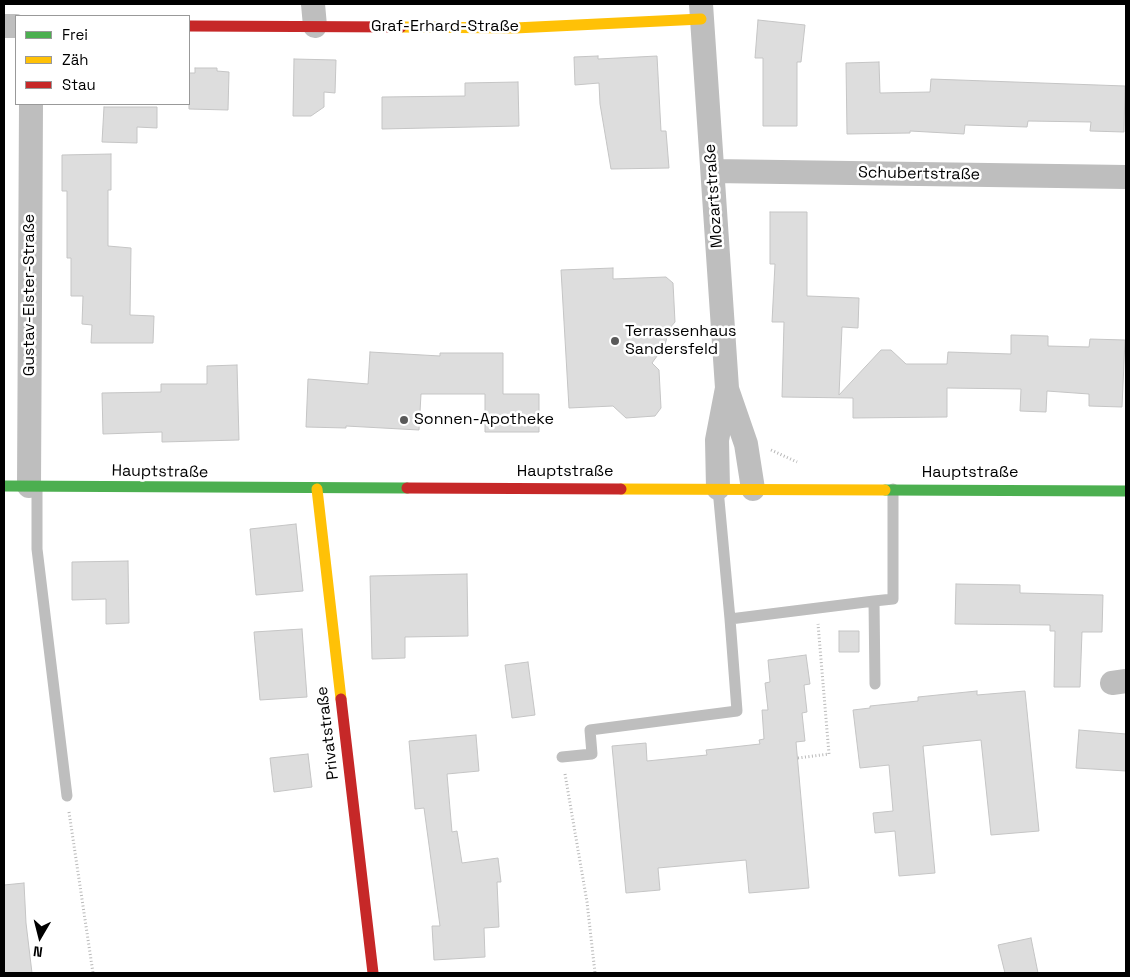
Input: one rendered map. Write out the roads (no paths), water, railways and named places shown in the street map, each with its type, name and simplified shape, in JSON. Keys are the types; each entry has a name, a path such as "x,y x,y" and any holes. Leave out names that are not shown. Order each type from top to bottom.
{"main road":[{"name":"Graf-Erhard-Straße","path":"190,26 314,15 515,28 701,11"},
{"name":"Hauptstraße","path":"4,486 317,489 753,488 1126,491"},
{"name":"Privatstraße","path":"317,489 372,973"}],"street":[{"name":"Mozartstraße","path":"701,11 727,388 746,444 753,488"},
{"name":"Gustav-Elster-Straße","path":"31,105 33,487"},
{"name":"Schubertstraße","path":"713,171 1126,177"},
{"name":"Mozartstraße","path":"718,488 716,440 727,388"}],"lane":[{"path":"33,487 38,549 67,796"},
{"path":"562,757 592,754 590,730 737,711 718,488"},
{"path":"730,619 893,599 893,490"},
{"path":"874,601 875,684"}],"place":[{"name":"Terrassenhaus Sandersfeld","path":"615,341"},
{"name":"Sonnen-Apotheke","path":"404,420"}]}
